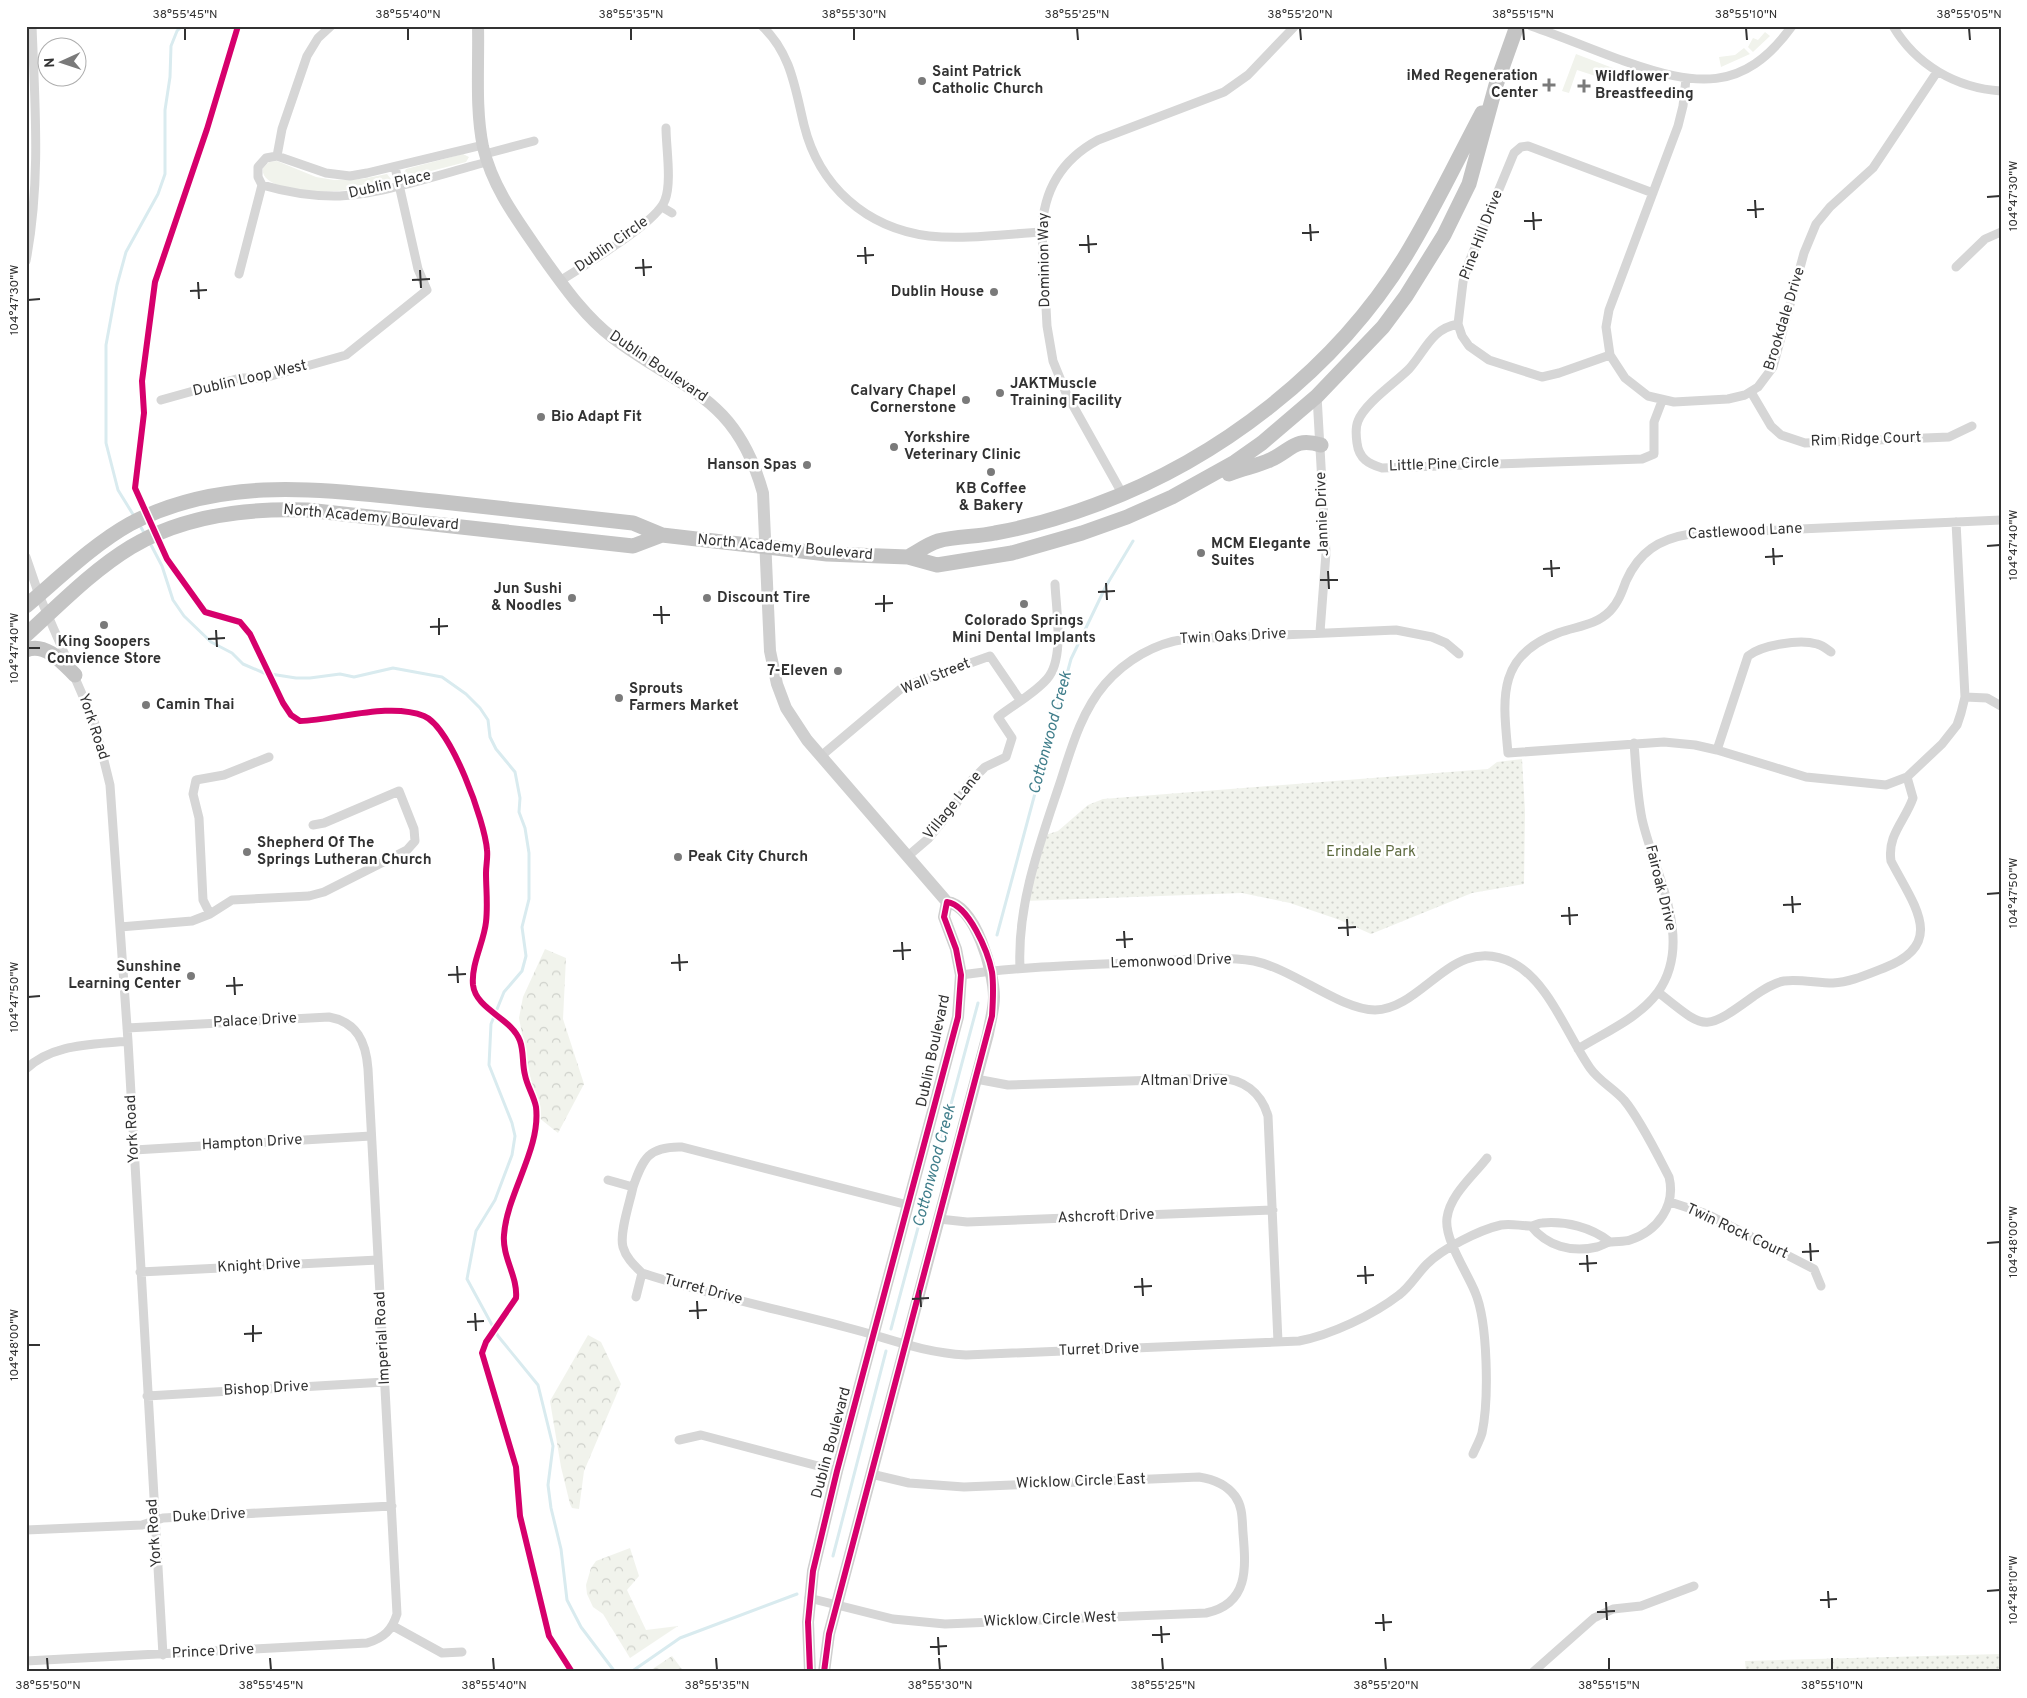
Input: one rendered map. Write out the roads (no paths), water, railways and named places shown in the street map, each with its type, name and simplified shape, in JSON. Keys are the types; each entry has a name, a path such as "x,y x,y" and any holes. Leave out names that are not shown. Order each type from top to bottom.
{"highway":[{"name":"North Academy Boulevard","path":"26,606 94,550 129,525 163,509 189,500 228,492 268,488 302,489 633,523 662,535 827,554 908,557 937,565 1012,552 1082,533 1128,517 1172,497 1235,462 1317,396 1383,327 1406,296 1444,235 1469,184 1496,86 1517,26"},
{"name":"North Academy Boulevard","path":"908,557 937,541 995,534 1070,514 1123,495 1176,468 1224,440 1282,396 1310,371 1359,320 1406,256 1496,86"},
{"path":"1310,371 1317,396"},
{"path":"1172,497 1247,466 1269,461 1291,446 1308,442 1321,445"},
{"name":"North Academy Boulevard","path":"26,635 107,564 130,547 167,529 221,515 277,509 307,510 633,546 662,535"},
{"path":"26,650 34,648 45,650 54,655 75,675"}],"main road":[{"name":"Dublin Boulevard","path":"478,26 480,112 485,153 510,210 560,281 597,325 614,339 699,394 727,419 741,437 757,471 763,493 770,651 777,684 786,708 798,728 821,756 948,902 955,903 965,912 980,938 991,970 994,997 992,1016 829,1634 824,1672"},
{"name":"Dublin Boulevard","path":"810,1672 809,1598 837,1471 958,1018 961,975 956,949 944,917 948,902"}],"street":[{"path":"26,261 36,189 37,144 32,26"},
{"path":"239,274 262,185 258,177 258,167 266,158 276,156 282,129 307,56 318,38 331,26"},
{"path":"762,26 775,40 787,58 805,128 818,163 842,195 862,212 900,230 930,236 1042,232"},
{"name":"Dominion Way","path":"1123,495 1066,392 1053,361 1047,326 1042,232 1043,214 1050,190 1063,167 1073,157 1098,140 1224,92 1248,74 1295,26"},
{"path":"1531,26 1652,71 1686,79 1722,78 1746,69 1768,54 1792,26"},
{"path":"1893,26 1910,50 1937,72 1965,84 2001,91"},
{"name":"Brookdale Drive","path":"1686,79 1680,120 1607,315 1606,327 1610,356 1625,378 1635,388 1662,401 1674,402 1728,400 1751,392 1762,384 1773,367 1804,253 1816,224 1830,207 1873,168 1937,72"},
{"name":"Dublin Circle","path":"560,281 649,220 662,207 667,190 666,128"},
{"path":"485,153 534,141"},
{"name":"Pine Hill Drive","path":"1458,324 1463,282 1469,262 1518,148 1528,146 1653,193"},
{"name":"Dublin Place","path":"276,156 315,171 342,176 485,153"},
{"name":"Dublin Place","path":"262,185 300,194 334,196 399,185 485,153"},
{"name":"Dublin Loop West","path":"161,400 240,378 264,378 346,355 428,290 418,269 395,167"},
{"name":"Dublin Circle","path":"662,207 672,213"},
{"path":"1956,267 1985,239 2001,232"},
{"path":"1458,324 1462,336 1478,354 1489,360 1542,377 1610,356"},
{"name":"Little Pine Circle","path":"1458,324 1438,331 1409,368 1365,410 1358,421 1355,434 1358,449 1363,459 1382,468 1642,458 1654,454 1654,422 1662,401"},
{"name":"Rim Ridge Court","path":"1751,392 1771,426 1781,435 1805,443 1949,437 1972,426"},
{"name":"Jannie Drive","path":"1317,396 1326,553 1320,632"},
{"name":"Castlewood Lane","path":"1634,743 1508,753 1504,703 1505,689 1515,665 1524,654 1557,633 1593,623 1603,618 1619,600 1635,565 1652,546 1663,540 1690,534 2001,520"},
{"path":"1634,743 1664,742 1695,745 1718,750 1806,777 1886,785 1896,783 1907,777 1950,736 1957,725 1965,697 1956,522"},
{"name":"York Road","path":"26,557 39,595 49,614 95,724 110,785 128,1041 163,1655"},
{"name":"Village Lane","path":"908,856 929,838 974,778 985,767 1006,757 1012,738 998,717 1047,679 1053,668 1058,642 1054,584"},
{"name":"Twin Oaks Drive","path":"1020,968 1020,928 1042,836 1083,716 1104,684 1131,660 1144,652 1173,641 1375,629 1416,632 1446,644 1459,654"},
{"path":"1718,750 1748,656 1757,649 1777,644 1817,644 1831,652"},
{"name":"Wall Street","path":"821,756 903,688 990,656 1020,700"},
{"path":"1965,697 1987,698 2001,706"},
{"name":"Fairoak Drive","path":"1578,1049 1631,1018 1658,992 1670,960 1673,931 1643,821 1634,743"},
{"path":"210,914 203,900 199,818 193,794 196,780 224,776 269,757"},
{"path":"1658,992 1694,1019 1704,1023 1713,1023 1724,1018 1771,985 1781,981 1844,982 1908,957 1919,943 1920,922 1891,861 1889,852 1892,836 1913,798 1907,777"},
{"path":"120,927 192,921 210,914 232,900 309,896 324,892 407,850 415,841 414,828 399,791 324,823 314,825"},
{"name":"Lemonwood Drive","path":"961,975 1020,968 1223,958 1252,961 1281,969 1352,1006 1376,1010 1400,1003 1454,965 1482,956 1512,962 1533,976 1591,1070 1625,1102 1635,1117 1669,1177 1672,1188 1670,1202"},
{"name":"Palace Drive","path":"127,1028 329,1017 340,1018 354,1029 363,1041 366,1050"},
{"path":"26,1070 39,1058 67,1048 128,1041"},
{"name":"Imperial Road","path":"366,1050 398,1604 393,1626"},
{"name":"Altman Drive","path":"976,1079 1008,1086 1218,1078 1238,1081 1257,1094 1264,1102 1268,1116 1274,1210 1278,1342"},
{"name":"Hampton Drive","path":"134,1150 371,1136"},
{"path":"636,1298 642,1273 629,1259 623,1247 624,1233 633,1188 642,1162 651,1153 665,1146 682,1147 908,1204"},
{"path":"1473,1454 1482,1433 1485,1405 1484,1333 1476,1294 1453,1246 1446,1224 1449,1207 1487,1158"},
{"path":"608,1180 633,1188"},
{"path":"1531,1226 1546,1241 1557,1246 1598,1247 1610,1242 1631,1240 1641,1235 1660,1220 1670,1202"},
{"name":"Twin Rock Court","path":"1670,1202 1707,1214 1814,1270 1821,1286"},
{"name":"Ashcroft Drive","path":"939,1219 966,1222 1274,1210"},
{"name":"Turret Drive","path":"642,1273 905,1346 935,1353 966,1355 1311,1339 1337,1331 1399,1295 1435,1257 1453,1246 1499,1226 1520,1224 1531,1226 1540,1223 1573,1225 1598,1232 1610,1242"},
{"name":"Knight Drive","path":"140,1272 378,1260"},
{"name":"Bishop Drive","path":"147,1396 385,1382"},
{"path":"678,1440 701,1435 837,1471"},
{"name":"Wicklow Circle East","path":"871,1474 908,1482 964,1487 1199,1477 1210,1479 1230,1489 1241,1506 1244,1545"},
{"name":"Duke Drive","path":"26,1530 142,1525 163,1518 392,1506"},
{"name":"Wicklow Circle West","path":"809,1598 893,1619 945,1624 1206,1614 1227,1606 1241,1588 1244,1576 1244,1545"},
{"path":"1533,1672 1594,1618 1613,1609 1641,1606 1694,1586"},
{"path":"393,1626 442,1653 462,1652"},
{"name":"Prince Drive","path":"26,1661 368,1643 385,1635 393,1626"}],"waterway":[{"name":"Cottonwood Creek","path":"134,516 118,490 106,443 106,345 117,285 126,252 158,194 165,174 165,110 170,77 171,46 177,31 182,26"},
{"name":"Cottonwood Creek","path":"139,524 146,536"},
{"name":"Cottonwood Creek","path":"997,935 1071,659 1106,586 1133,541"},
{"name":"Cottonwood Creek","path":"150,543 162,566 173,600 184,616 211,642 232,653 243,664 264,673 296,678 340,674 354,677 393,668 442,677 466,694 480,708 488,720 490,737 496,749 515,772 520,798 519,812 525,828 529,853 529,899 522,927 526,956 522,971 504,992 491,1024 489,1065 512,1123 515,1136 512,1155 495,1200 476,1231 467,1279 498,1336 538,1385 553,1446 548,1485 551,1508 561,1549 567,1600 581,1627 615,1672"},
{"name":"Cottonwood Creek","path":"891,1329 978,1003"},
{"name":"Cottonwood Creek","path":"833,1556 886,1351"},
{"name":"Cottonwood Creek","path":"631,1672 680,1638 797,1594"}],"place":[{"name":"Saint Patrick Catholic Church","path":"922,81"},
{"name":"iMed Regeneration Center","path":"1549,85"},
{"name":"Wildflower Breastfeeding","path":"1584,86"},
{"name":"Dublin House","path":"994,292"},
{"name":"JAKTMuscle Training Facility","path":"1000,393"},
{"name":"Calvary Chapel Cornerstone","path":"966,400"},
{"name":"Bio Adapt Fit","path":"541,417"},
{"name":"Yorkshire Veterinary Clinic","path":"894,447"},
{"name":"Hanson Spas","path":"807,465"},
{"name":"KB Coffee & Bakery","path":"991,472"},
{"name":"MCM Elegante Suites","path":"1201,553"},
{"name":"Jun Sushi & Noodles","path":"572,598"},
{"name":"Discount Tire","path":"707,598"},
{"name":"Colorado Springs Mini Dental Implants","path":"1024,604"},
{"name":"King Soopers Convience Store","path":"104,625"},
{"name":"7-Eleven","path":"838,671"},
{"name":"Sprouts Farmers Market","path":"619,698"},
{"name":"Camin Thai","path":"146,705"},
{"name":"Shepherd Of The Springs Lutheran Church","path":"247,852"},
{"name":"Peak City Church","path":"678,857"},
{"name":"Sunshine Learning Center","path":"191,976"}],"park label":[{"name":"Erindale Park","path":"1371,852"}]}
